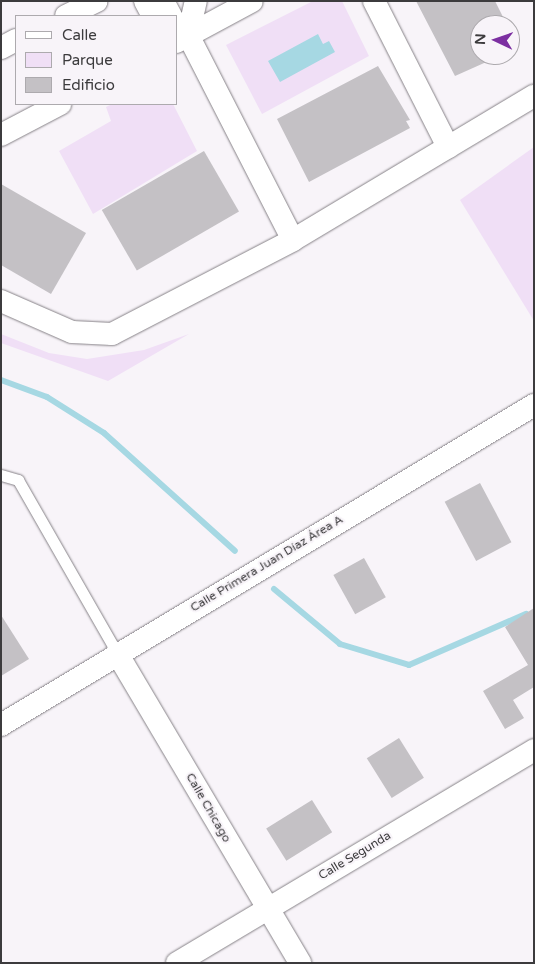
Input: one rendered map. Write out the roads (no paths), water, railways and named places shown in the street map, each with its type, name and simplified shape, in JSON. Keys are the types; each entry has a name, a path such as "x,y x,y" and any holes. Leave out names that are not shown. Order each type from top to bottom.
{"street":[{"path":"68,15 97,1"},
{"path":"145,1 152,15"},
{"path":"163,1 171,15"},
{"path":"180,33 196,1"},
{"path":"180,33 252,1"},
{"path":"374,1 448,147"},
{"path":"180,33 294,240"},
{"path":"1,48 15,41"},
{"path":"1,301 72,332 112,334 294,240 534,96"},
{"path":"1,135 58,105"},
{"name":"Calle Primera Juan Díaz Área A","path":"1,725 118,653 534,405"},
{"name":"Calle Chicago","path":"118,653 300,963"},
{"name":"Calle Segunda","path":"177,963 534,750"}],"lane":[{"path":"1,475 18,480 118,653"}],"water":[{"path":"318,34 323,44 329,41 335,52 280,82 268,61"}],"waterway":[{"path":"1,380 47,397 104,433 235,551"},
{"path":"274,589 340,644 409,665 526,614"}]}
